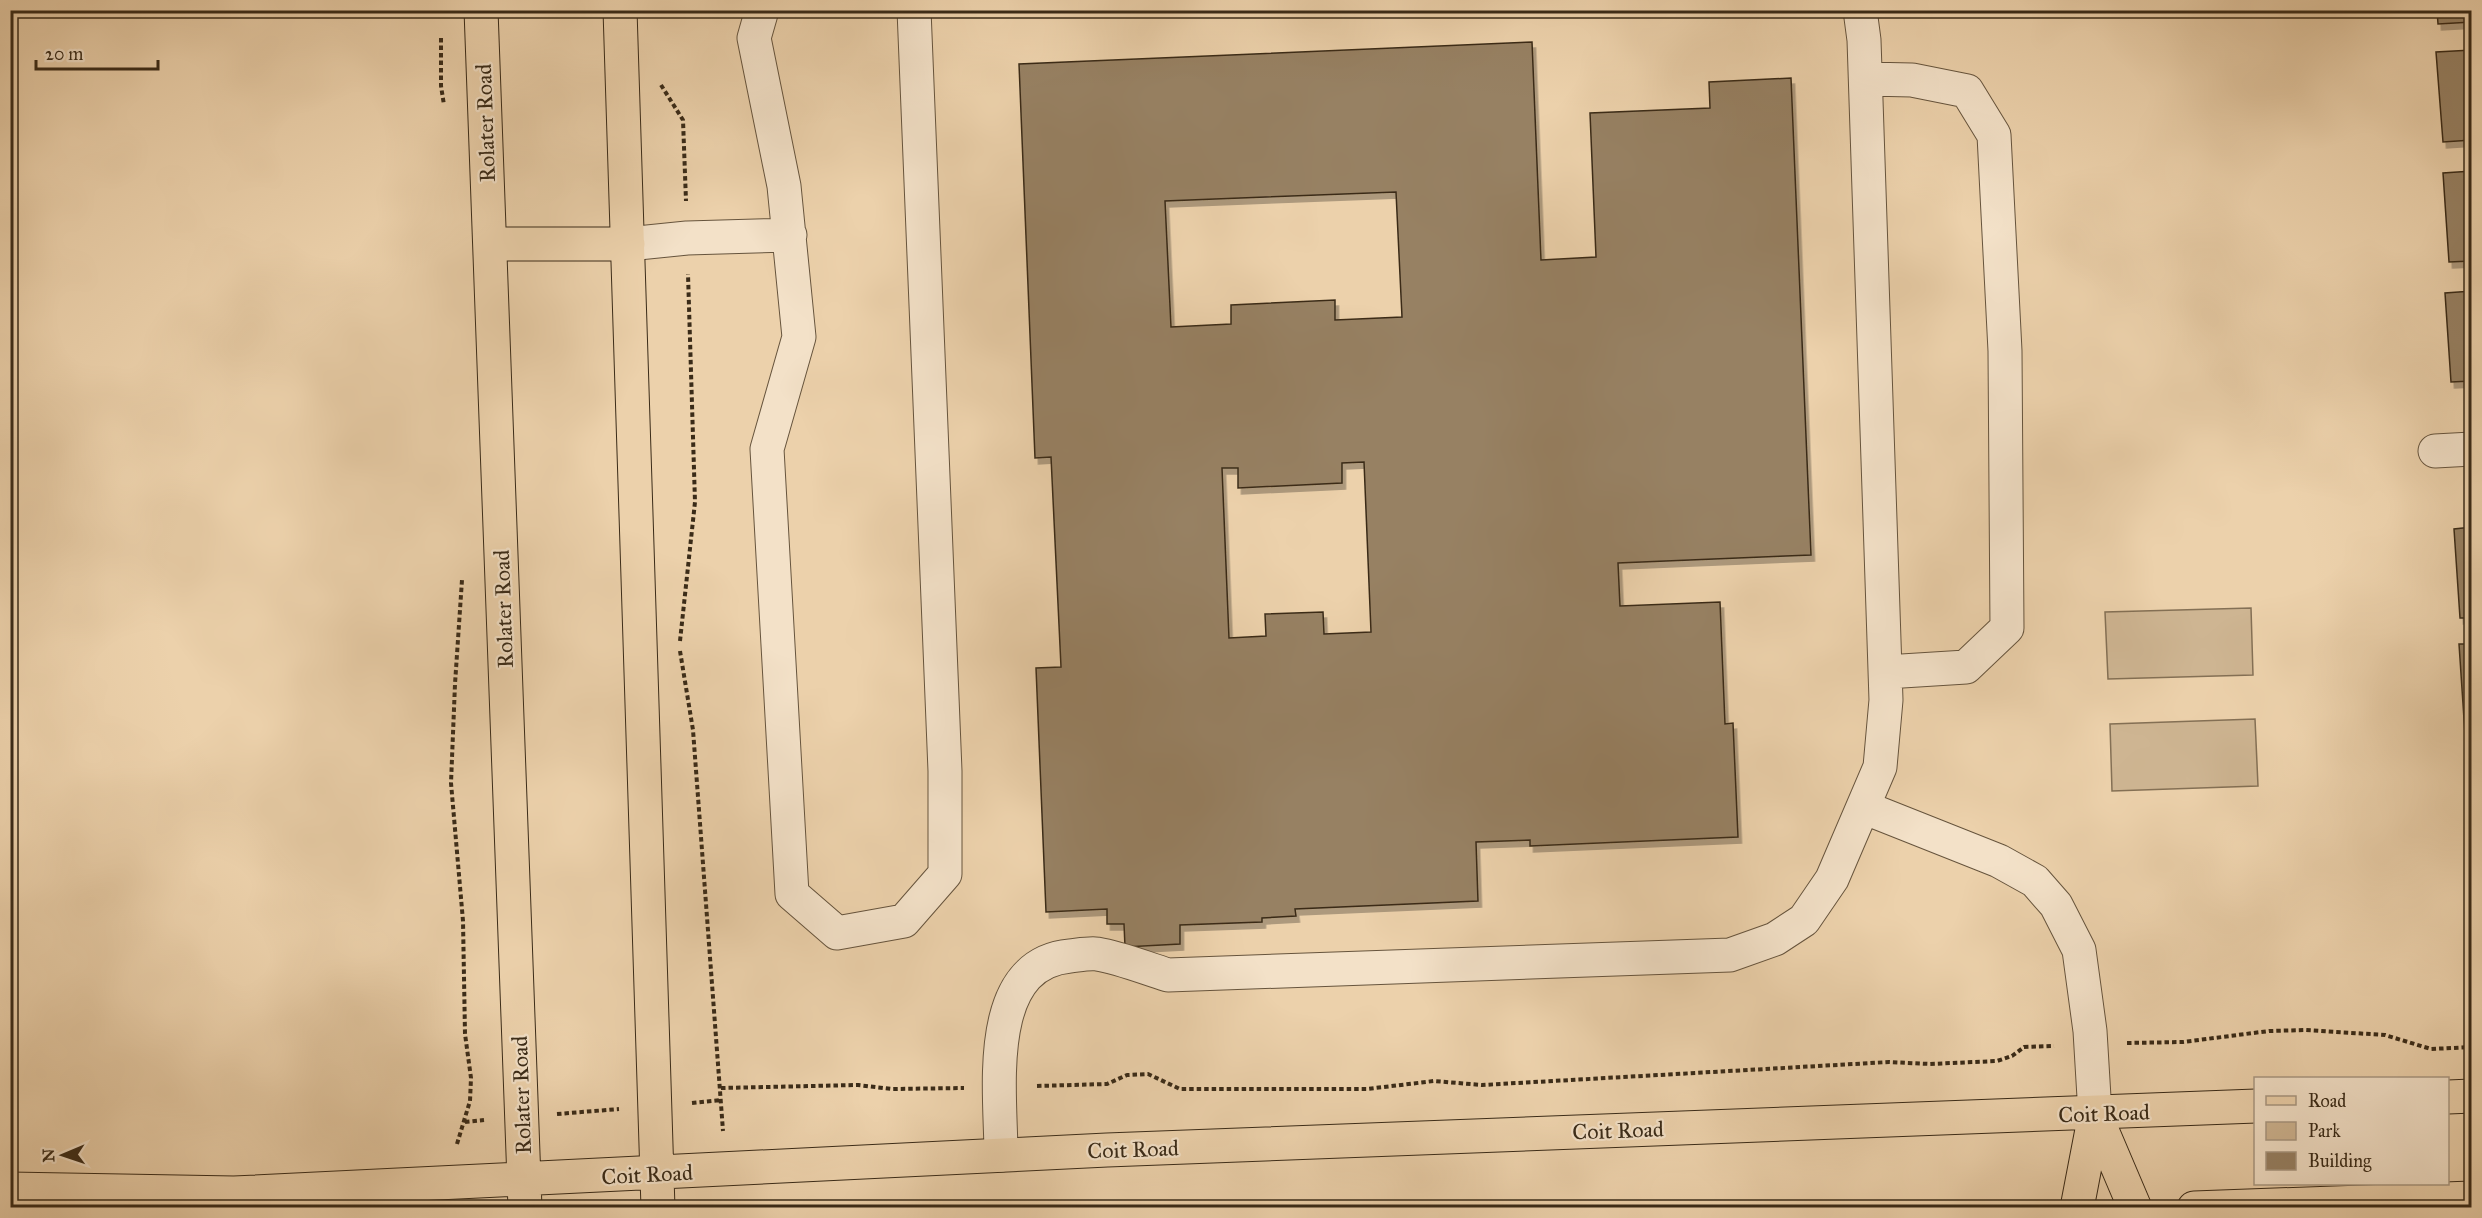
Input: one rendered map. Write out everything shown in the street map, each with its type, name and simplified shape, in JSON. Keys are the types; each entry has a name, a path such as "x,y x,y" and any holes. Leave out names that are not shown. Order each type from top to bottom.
{"main road":[{"name":"Rolater Road","path":"481,10 524,1194"},
{"path":"620,10 658,1208"},
{"path":"490,244 628,244"},
{"path":"2449,1097 2472,1096"},
{"name":"Coit Road","path":"10,1189 234,1193 524,1194 657,1173 1001,1155 2254,1106"},
{"path":"2077,1208 2095,1114"},
{"path":"2095,1114 2135,1208"},
{"path":"2194,1208 2472,1198"}],"street":[{"path":"762,10 754,38 784,186 799,337 767,449 792,894 837,933 904,921 945,874 945,771 914,10"},
{"path":"1001,1155 1000,1039 1009,1001 1030,973 1054,957 1096,954 1168,975 1730,955 1775,939 1804,920 1832,879 1880,768 1886,672 1866,79 1860,10"},
{"path":"1866,79 1912,80 1967,91 1994,135 2005,351 2007,628 1966,667 1886,672"},
{"path":"628,244 687,238 789,235"},
{"path":"2435,451 2472,449"},
{"path":"1863,807 1999,861 2035,881 2056,905 2079,950 2091,1044 2095,1114"}],"path":[{"path":"441,32 441,86 445,109"},
{"path":"465,1122 721,1100 693,730 680,646 695,502 683,120 658,81"},
{"path":"457,1139 465,1122 470,1101 471,1078 465,1034 464,921 451,783 454,684 462,571"},
{"path":"721,1088 858,1085 892,1089 1107,1084 1127,1075 1148,1074 1180,1089 1367,1089 1434,1082 1482,1085 1889,1062 1930,1064 1997,1061 2012,1056 2024,1047 2183,1042 2269,1031 2305,1030 2385,1035 2432,1049 2472,1047"}],"green space":[{"path":"2251,608 2253,675 2108,679 2105,612"},
{"path":"2255,719 2258,786 2112,791 2110,724"}],"building":[{"path":"2437,10 2472,10 2472,22 2438,24"},
{"path":"1532,42 1541,260 1596,257 1590,113 1710,108 1709,82 1791,78 1811,555 1618,563 1620,606 1720,602 1725,724 1733,723 1738,837 1530,846 1530,840 1476,842 1478,901 1295,909 1296,916 1262,918 1262,922 1180,925 1180,944 1125,947 1124,924 1107,924 1107,909 1046,912 1036,668 1061,667 1051,457 1035,458 1019,64","holes":["1396,192 1402,317 1335,320 1335,300 1231,305 1231,324 1171,327 1165,201","1364,462 1371,632 1324,634 1323,612 1265,614 1266,636 1229,638 1222,468 1238,468 1238,488 1342,483 1342,463"]},
{"path":"2472,50 2472,140 2443,142 2436,52"},
{"path":"2472,171 2472,261 2449,262 2443,173"},
{"path":"2472,291 2472,381 2451,382 2445,293"},
{"path":"2472,527 2472,618 2460,618 2454,529"},
{"path":"2459,644 2472,644 2472,734 2465,734"}]}
